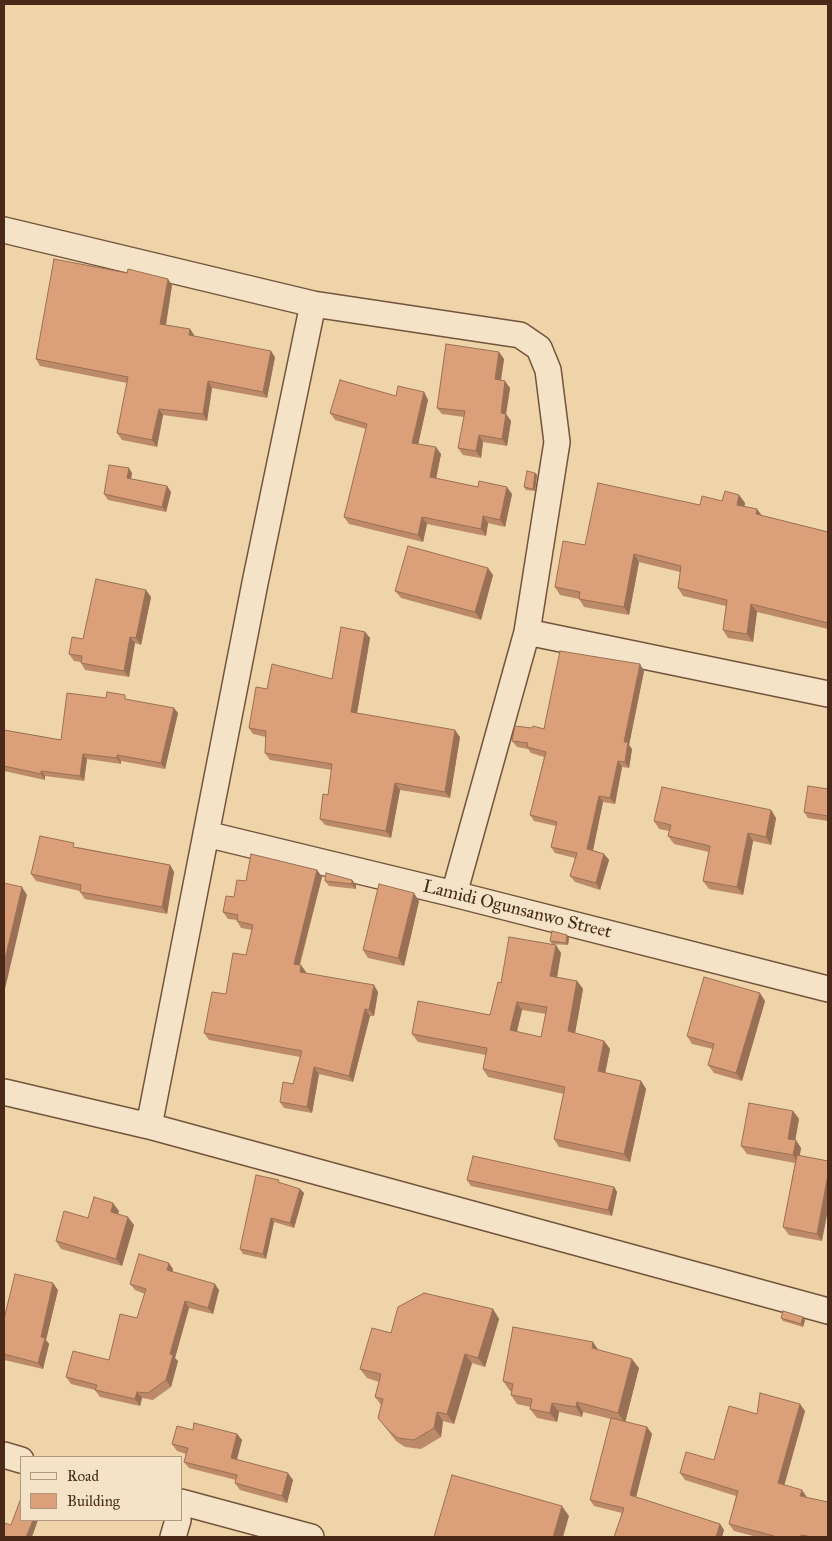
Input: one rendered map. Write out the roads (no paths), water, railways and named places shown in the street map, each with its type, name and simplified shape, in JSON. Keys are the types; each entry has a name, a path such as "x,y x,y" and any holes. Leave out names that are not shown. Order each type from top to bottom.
{"street":[{"path":"4,230 312,304 520,335 539,348 548,370 557,442 527,632 454,894"},
{"path":"149,1126 312,304"},
{"path":"527,632 828,694"},
{"name":"Lamidi Ogunsanwo Street","path":"206,834 454,894 828,989"},
{"path":"4,1092 149,1126 828,1311"},
{"path":"4,1455 20,1460"},
{"path":"182,1509 311,1537"},
{"path":"173,1537 178,1521"}]}
